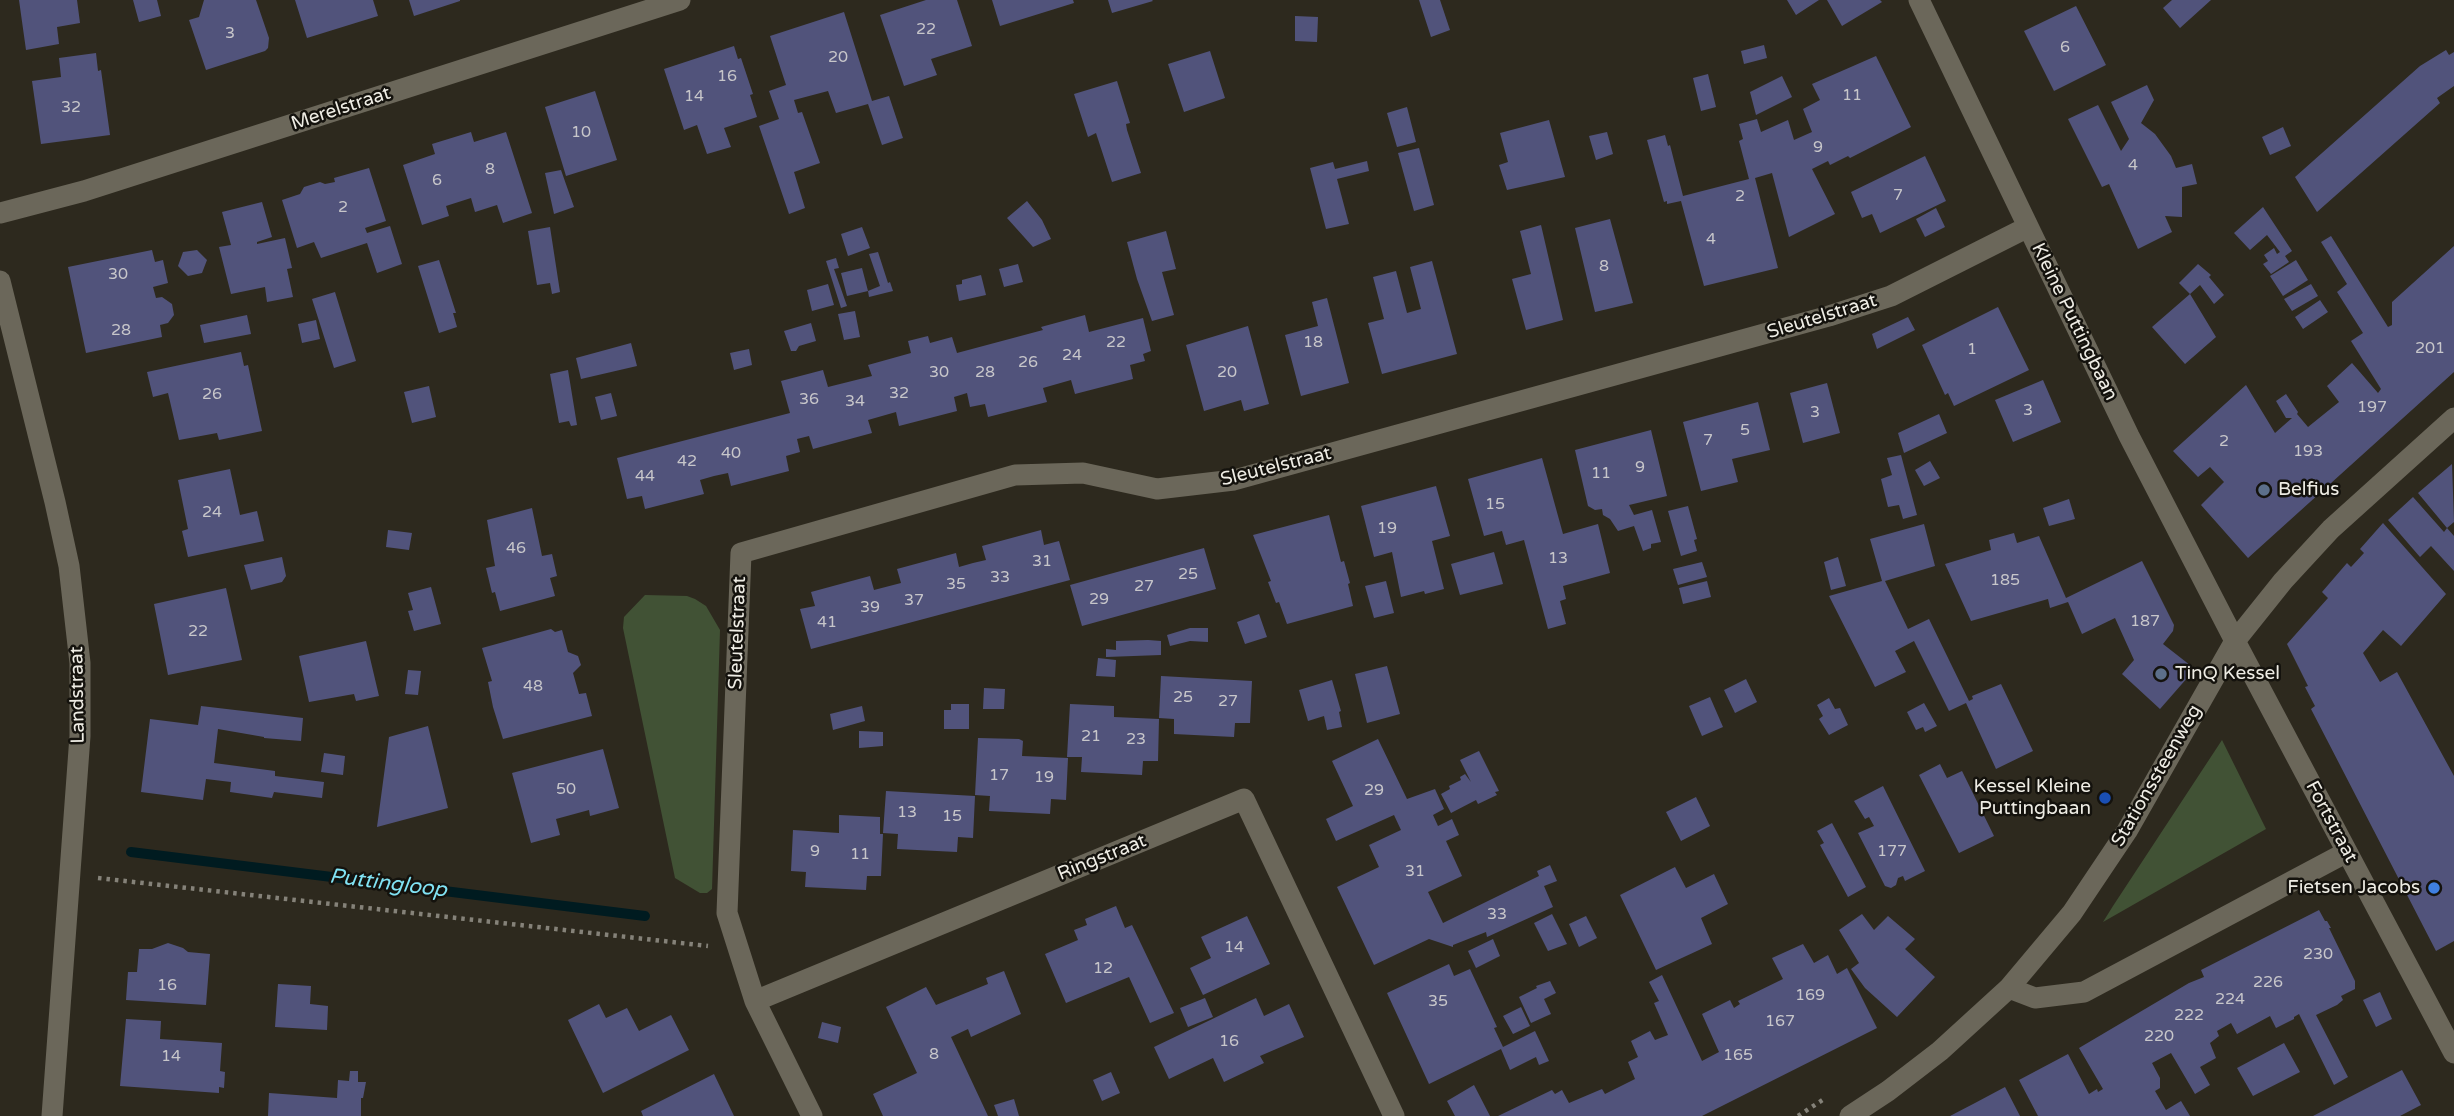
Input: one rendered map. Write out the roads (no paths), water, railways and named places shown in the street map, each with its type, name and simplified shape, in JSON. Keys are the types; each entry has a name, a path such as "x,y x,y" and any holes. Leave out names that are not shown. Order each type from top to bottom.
{"street":[{"name":"Merelstraat","path":"0,213 85,191 680,0"},
{"name":"Kleine Puttingbaan","path":"1919,0 2129,436 2235,641"},
{"name":"Sleutelstraat","path":"755,1001 727,913 741,553 1016,475 1083,473 1157,489 1234,480 1829,316 1891,296 2028,227"},
{"name":"Landstraat","path":"0,281 69,566 79,663 79,736 52,1116"},
{"name":"Stationssteenweg","path":"1850,1116 1940,1051 2009,988 2073,913 2120,841 2235,641 2283,581 2331,529 2454,418"},
{"name":"Fortstraat","path":"2235,641 2452,1044"},
{"name":"Ringstraat","path":"755,1001 1244,799 1394,1116"},
{"path":"2009,988 2035,998 2084,992 2347,852"},
{"path":"755,1001 812,1116"}],"waterway":[{"name":"Puttingloop","path":"131,852 645,916"}],"place":[{"name":"Belfius","path":"2264,490"},
{"name":"TinQ Kessel","path":"2161,674"},
{"name":"Kessel Kleine Puttingbaan","path":"2105,798"},
{"name":"Fietsen Jacobs","path":"2434,888"}]}
